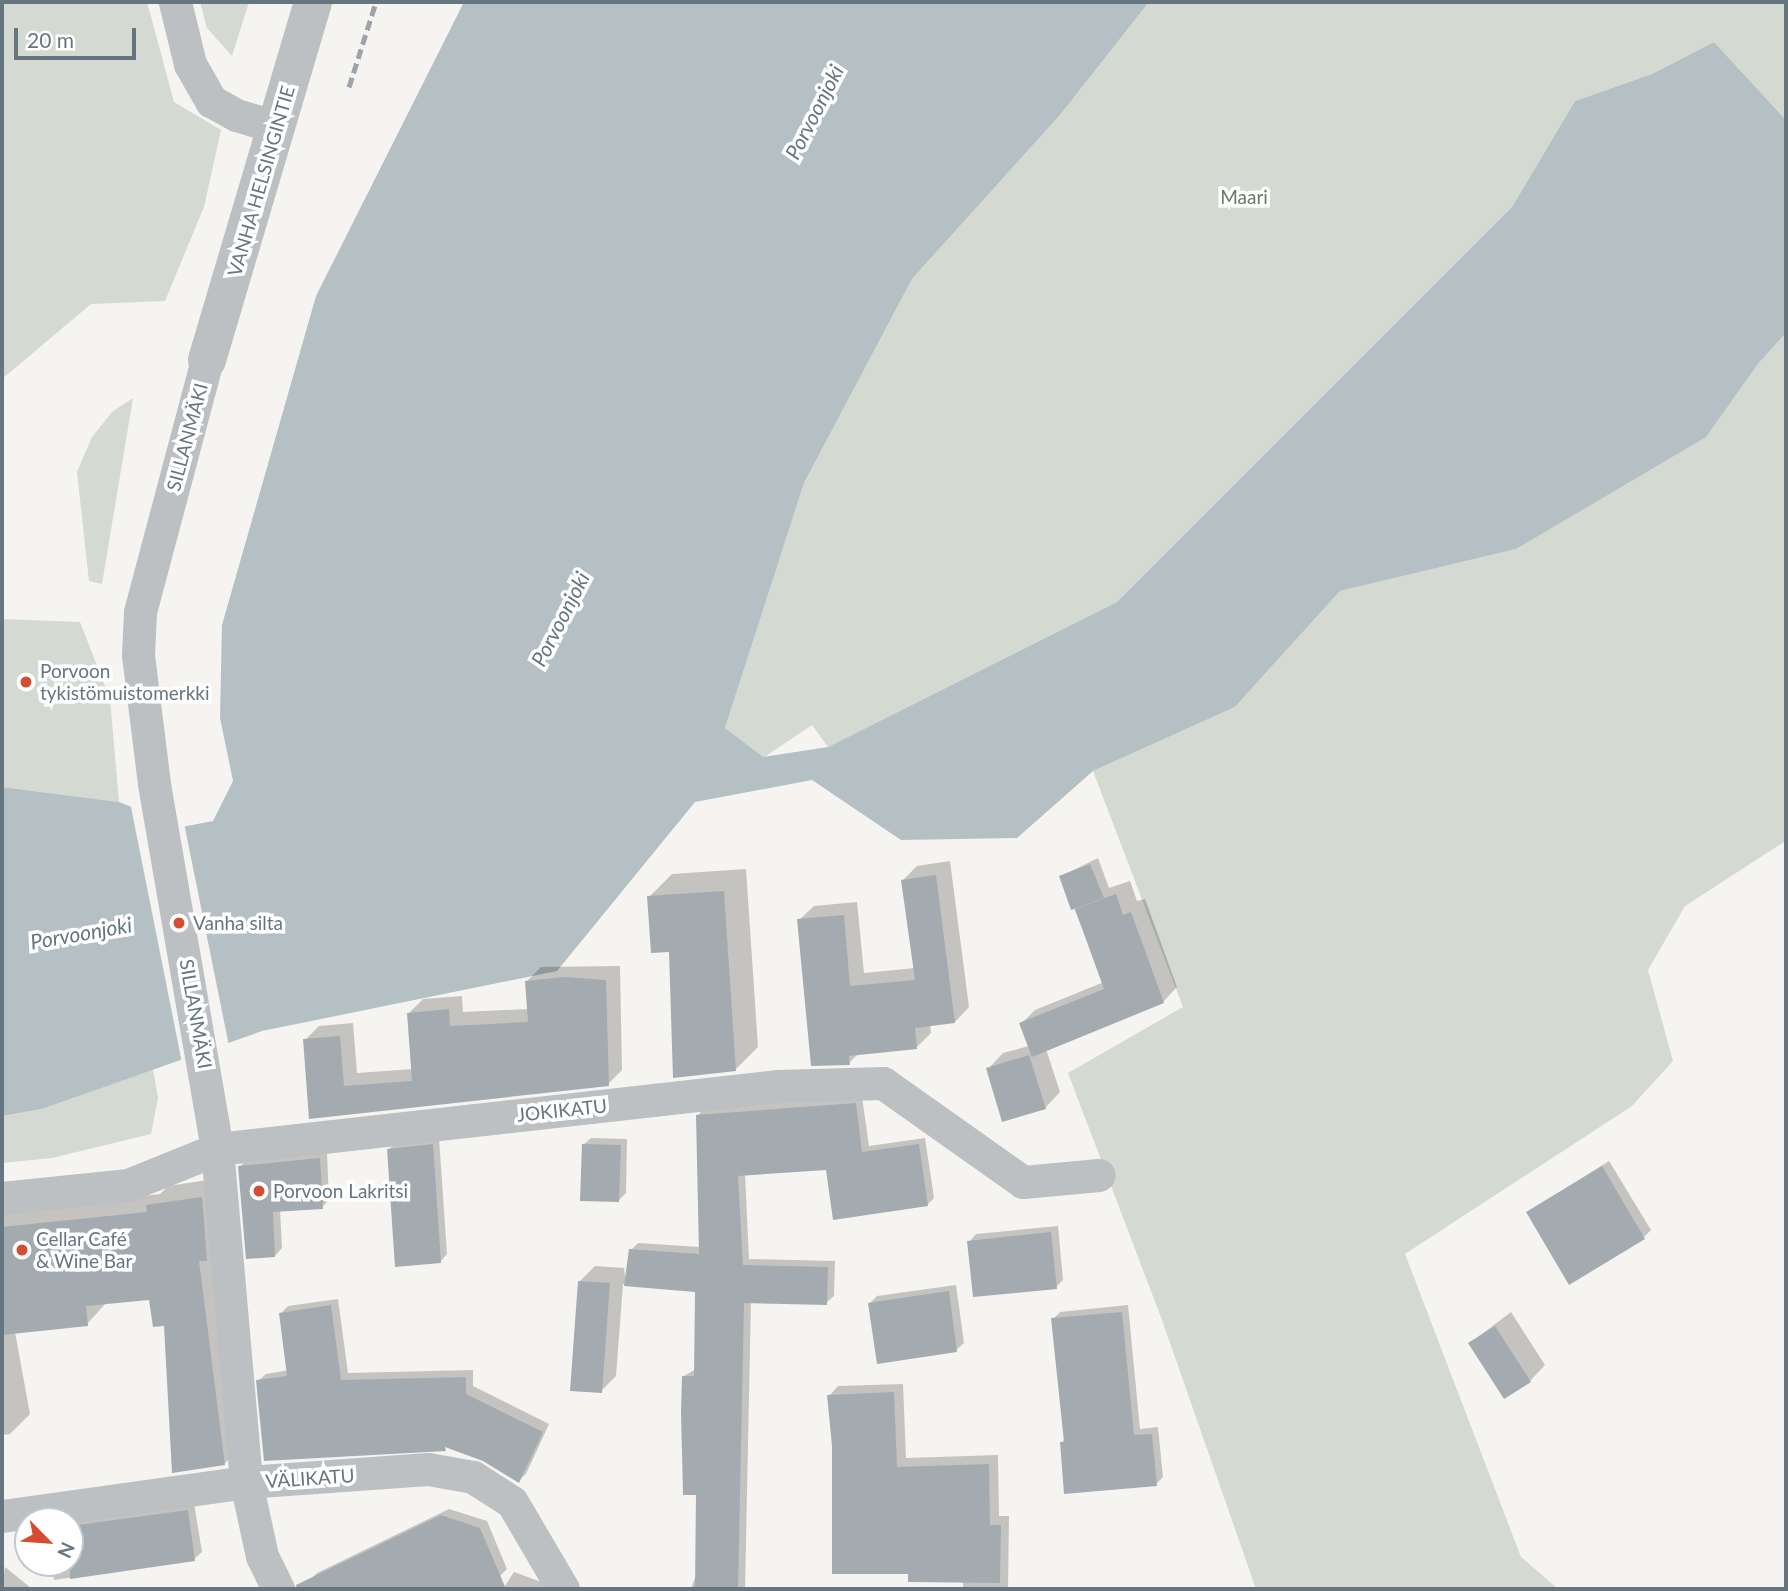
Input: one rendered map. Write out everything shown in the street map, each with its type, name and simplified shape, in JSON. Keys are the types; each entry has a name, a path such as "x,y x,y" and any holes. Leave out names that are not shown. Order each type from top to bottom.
{"street":[{"path":"175,2 190,64 211,101 236,115 277,127"},
{"name":"VANHA HELSINGINTIE","path":"207,360 313,2"},
{"name":"SILLANMÄKI","path":"207,360 140,612 141,702 206,1062 217,1149 246,1482 262,1556 278,1589"},
{"name":"JOKIKATU","path":"2,1198 128,1185 217,1149 778,1086 883,1083 1023,1182 1099,1175"},
{"name":"VÄLIKATU","path":"3,1518 246,1482 428,1469 473,1476 512,1502 563,1589"}],"green space":[{"path":"2,2 147,2 174,102 221,130 204,207 165,301 91,304 2,379"},
{"path":"200,2 249,2 232,56 207,28"},
{"name":"Maari","path":"1149,2 1786,2 1786,120 1714,42 1652,74 1575,101 1512,207 1117,602 828,747 812,725 763,758 725,728 804,483 912,279 1060,115"},
{"path":"1786,333 1786,859 1784,842 1685,906 1648,970 1673,1061 1632,1106 1405,1254 1521,1557 1558,1589 1256,1589 1162,1320 1068,1073 1183,1007 1093,771 1235,707 1340,591 1516,549 1757,365"},
{"path":"133,398 102,584 89,581 77,472 92,437 112,412"},
{"path":"2,619 80,622 110,699 119,802 2,787"},
{"path":"153,1069 158,1098 151,1134 52,1158 2,1163 2,1116 42,1109"}],"water":[{"name":"Porvoonjoki","path":"464,2 1149,2 1060,115 912,279 804,483 725,728 763,757 828,747 1117,602 1512,207 1575,101 1652,74 1714,42 1786,120 1786,333 1757,365 1706,437 1516,549 1340,591 1235,707 1093,771 1017,838 901,840 812,780 695,802 557,971 262,1031 42,1109 2,1116 2,787 119,802 182,827 213,821 233,781 220,718 222,625 316,296"}],"pier":[{"name":"Vanha silta","path":"130,802 184,823 229,1046 182,1063"}],"building":[{"path":"1090,864 1104,898 1071,910 1059,876"},
{"path":"936,875 955,1023 915,1028 917,1049 849,1056 850,1065 811,1066 797,919 844,915 850,986 915,980 901,880"},
{"path":"724,891 736,1071 673,1078 669,952 651,953 647,896"},
{"path":"1116,894 1123,915 1131,912 1164,1003 1032,1057 1019,1023 1104,989 1075,909"},
{"path":"565,977 606,980 609,1086 309,1119 303,1039 340,1036 344,1086 412,1081 407,1013 449,1009 450,1026 528,1022 525,981"},
{"path":"1029,1055 1046,1109 1002,1122 986,1068"},
{"path":"856,1103 862,1152 919,1144 928,1206 833,1220 826,1170 738,1176 743,1265 828,1267 827,1305 744,1303 738,1589 695,1589 696,1495 683,1495 681,1412 682,1376 694,1376 695,1292 624,1286 629,1249 699,1254 696,1115"},
{"path":"433,1144 441,1263 395,1267 387,1149"},
{"path":"582,1144 621,1145 619,1202 580,1201"},
{"path":"320,1158 323,1209 273,1212 275,1257 246,1259 238,1166"},
{"path":"1602,1166 1645,1239 1569,1285 1526,1212"},
{"path":"202,1197 207,1261 199,1261 225,1465 172,1473 164,1326 153,1327 149,1300 86,1306 88,1326 2,1335 2,1227 147,1212 146,1205"},
{"path":"1051,1232 1057,1289 973,1297 967,1241"},
{"path":"578,1281 610,1283 602,1393 570,1391"},
{"path":"949,1291 957,1352 877,1364 868,1303"},
{"path":"331,1305 341,1380 466,1377 466,1394 543,1432 519,1483 483,1461 445,1447 446,1451 264,1461 256,1380 287,1376 279,1313"},
{"path":"1122,1312 1134,1435 1152,1434 1157,1486 1064,1494 1060,1442 1064,1442 1051,1318"},
{"path":"1495,1326 1531,1382 1504,1399 1468,1343"},
{"path":"894,1392 897,1467 989,1464 990,1525 1001,1525 1000,1583 908,1582 908,1574 832,1574 832,1446 827,1395"},
{"path":"188,1510 195,1561 84,1577 84,1524"},
{"path":"441,1515 480,1528 506,1589 297,1589 296,1585"}],"railway":[{"path":"349,87 376,2"}],"place":[{"name":"Porvoon tykistömuistomerkki","path":"26,682"},
{"name":"Vanha silta","path":"179,923"},
{"name":"Porvoon Lakritsi","path":"259,1191"},
{"name":"Cellar Café & Wine Bar","path":"22,1250"}]}
